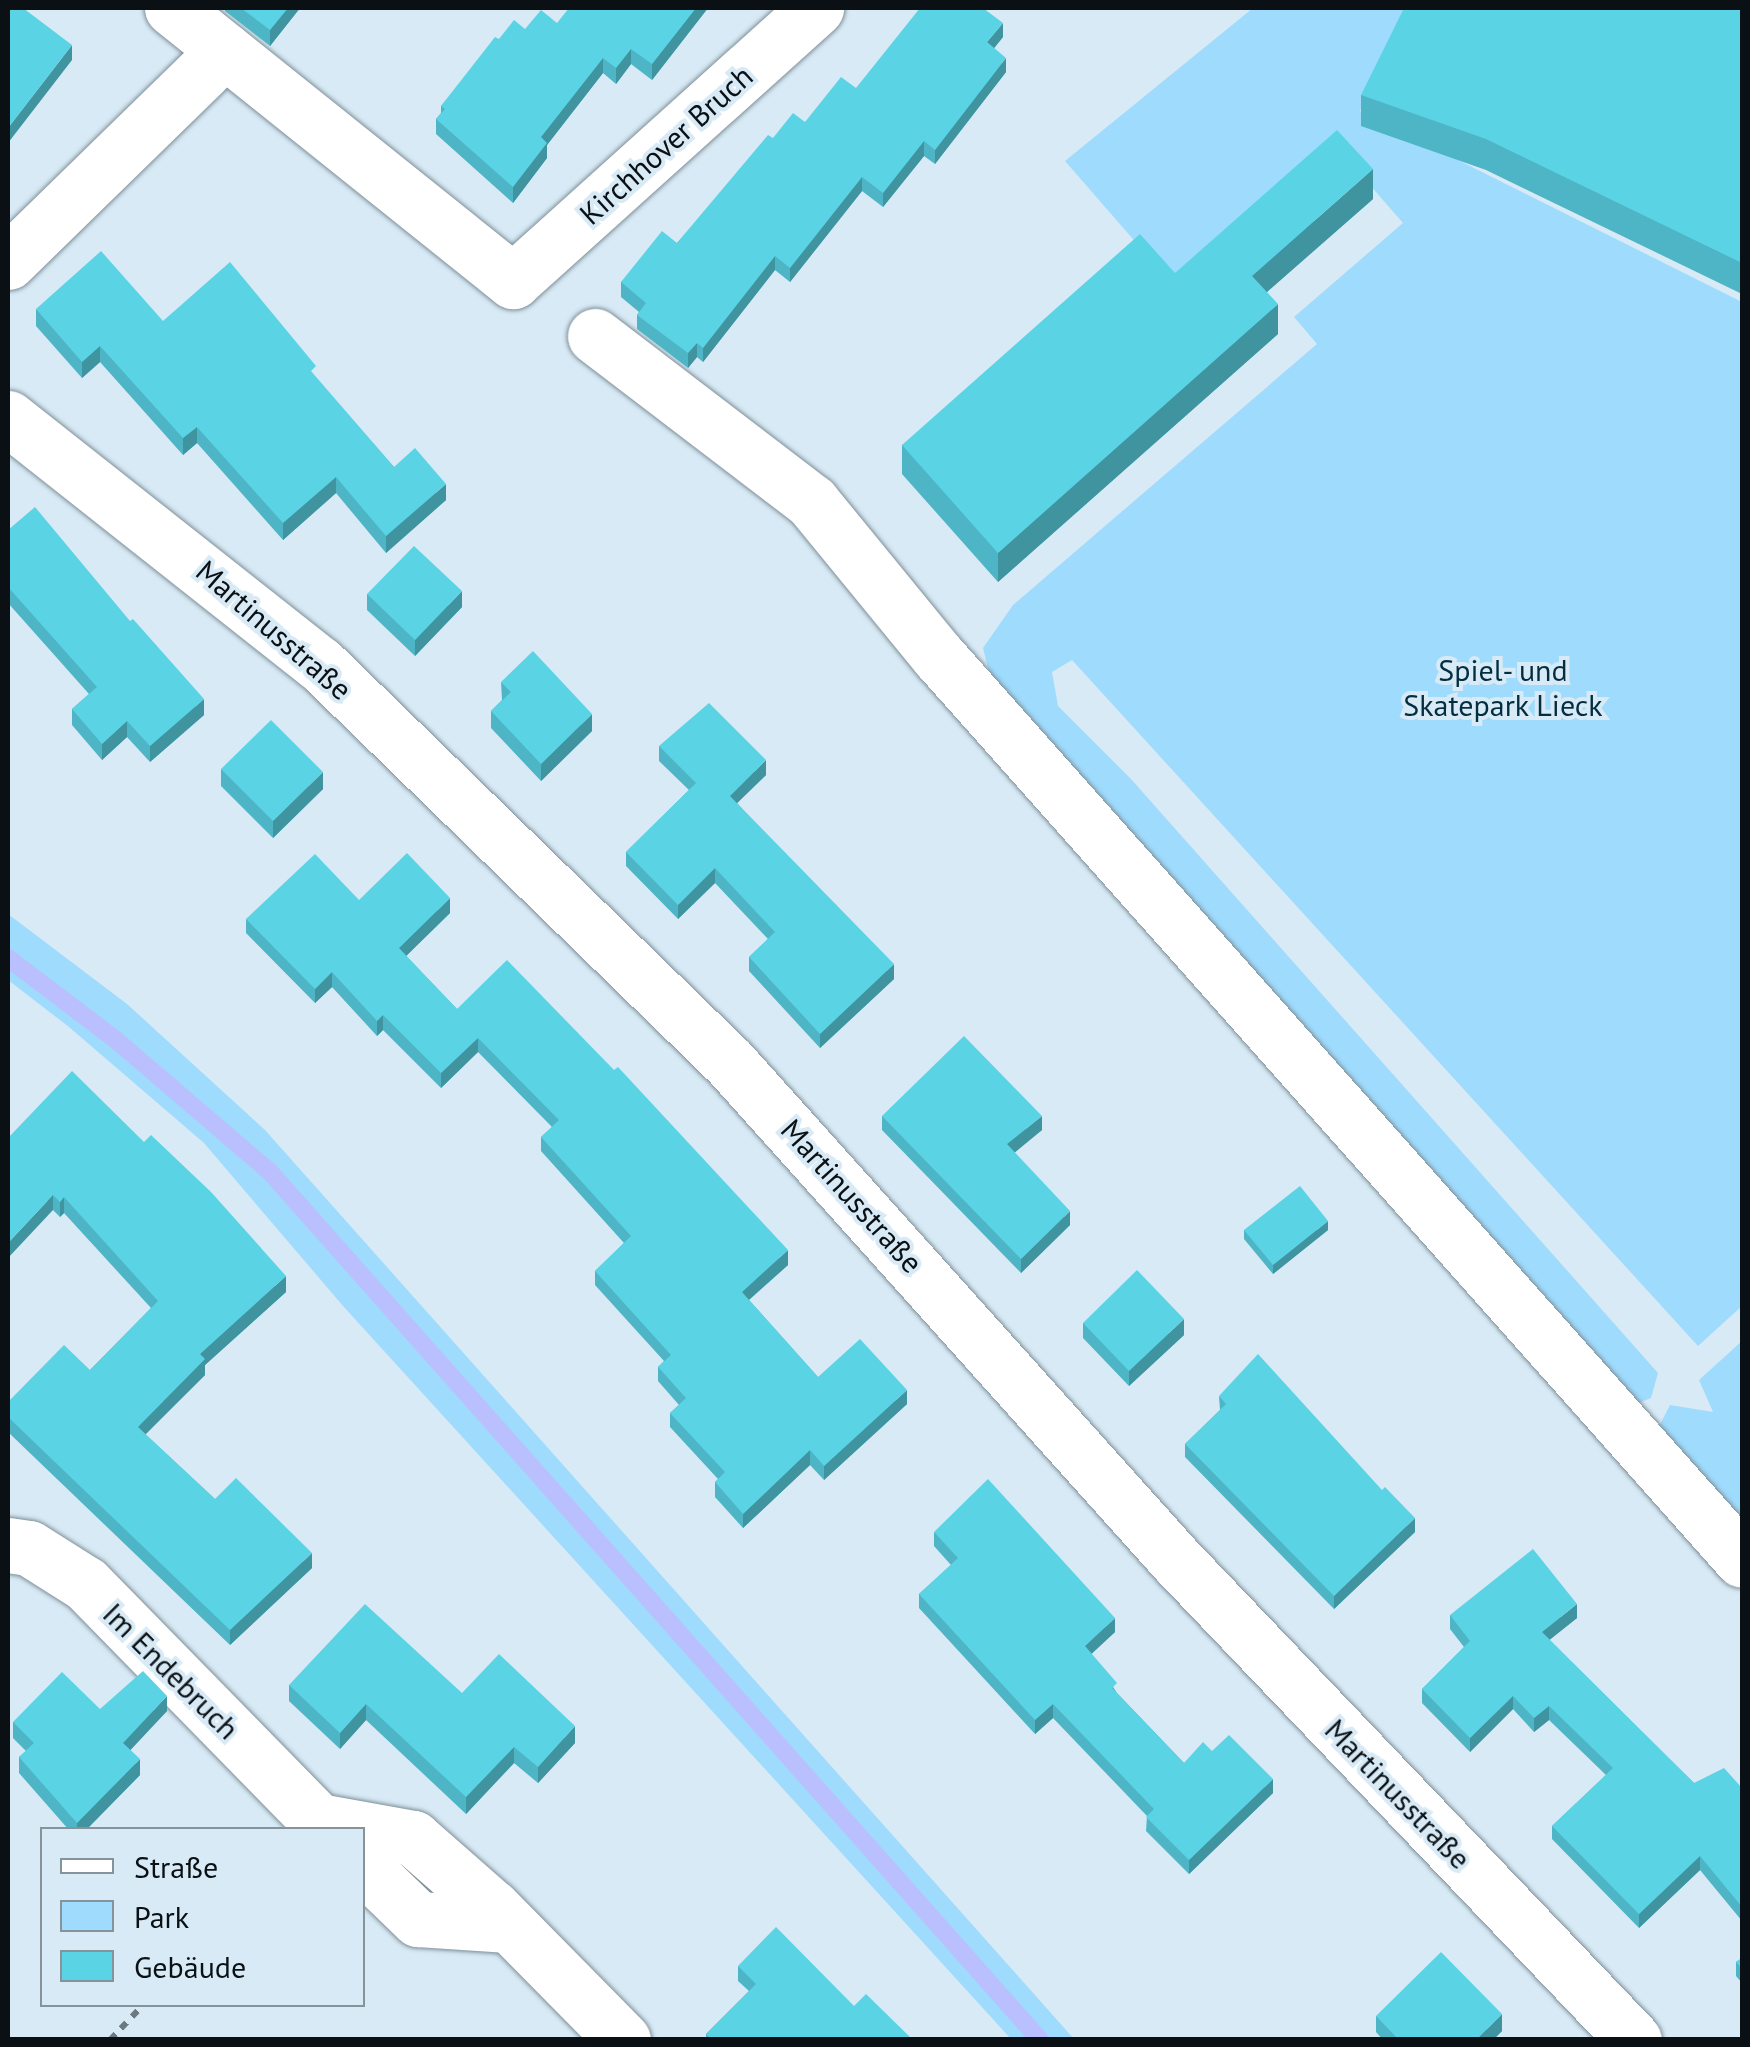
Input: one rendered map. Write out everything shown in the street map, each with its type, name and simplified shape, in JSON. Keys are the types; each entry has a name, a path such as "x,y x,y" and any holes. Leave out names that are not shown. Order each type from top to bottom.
{"street":[{"path":"8,262 224,50 172,8"},
{"name":"Kirchhover Bruch","path":"224,50 513,281 816,8"},
{"path":"595,336 812,502 939,657 1742,1560"},
{"name":"Martinusstraße","path":"8,418 320,664 730,1062 1176,1560 1634,2040"},
{"name":"Im Endebruch","path":"8,1545 28,1548 86,1584 323,1825"},
{"name":"Im Endebruch","path":"365,1831 413,1838 624,2040"},
{"path":"365,1869 418,1919 508,1925"}],"path":[{"path":"110,2040 141,2007"}],"green space":[{"name":"Spiel- und Skatepark Lieck","path":"1253,8 1407,8 1360,111 1742,302 1742,1306 1698,1346 1072,660 1052,672 1058,706 1131,779 1658,1373 1651,1398 1633,1405 993,688 983,648 1013,605 1317,344 1294,317 1403,223 1362,176 1199,315 1065,161"},
{"path":"8,914 127,1004 265,1130 1074,2039 1011,2039 343,1306 204,1143 8,980"},
{"path":"1742,1341 1742,1531 1653,1438 1670,1405 1713,1412 1699,1380"}],"building":[{"path":"8,8 23,8 72,45 8,128"},
{"path":"241,8 288,8 270,30"},
{"path":"569,8 696,8 652,64 631,49 616,68 603,58 541,137 547,143 513,187 436,119 445,109 441,106 495,37 499,39 514,20 525,29 541,10 557,23"},
{"path":"920,8 983,8 1003,23 987,42 1006,58 935,150 924,141 883,193 862,177 790,268 775,256 703,348 697,343 688,353 637,315 646,303 621,282 662,231 677,243 768,135 773,138 793,113 805,122 841,77 856,88"},
{"path":"1404,8 1742,8 1742,263 1486,139 1361,95"},
{"path":"1337,130 1373,169 1252,276 1278,304 998,553 902,445 1140,234 1175,273"},
{"path":"101,251 163,321 230,262 316,366 311,371 394,467 415,448 446,484 386,536 336,477 283,523 197,427 183,438 100,346 82,362 36,309"},
{"path":"35,507 130,621 133,619 204,699 150,746 127,721 102,744 72,709 97,687 8,587 8,530"},
{"path":"414,546 462,591 415,640 367,594"},
{"path":"533,651 592,714 541,764 491,711 511,692 501,682"},
{"path":"709,703 766,760 730,796 894,964 820,1034 749,957 775,932 715,868 678,905 626,852 696,783 659,746"},
{"path":"271,720 323,772 273,821 221,769"},
{"path":"407,853 450,898 399,948 457,1009 507,960 614,1070 618,1067 788,1250 742,1292 818,1377 860,1339 907,1390 824,1466 810,1450 743,1514 715,1482 725,1472 670,1413 686,1398 658,1367 671,1355 595,1271 631,1236 541,1137 559,1120 478,1038 441,1073 383,1015 377,1021 332,972 315,989 246,919 315,854 359,900"},
{"path":"964,1036 1042,1116 1007,1144 1070,1211 1021,1259 882,1116"},
{"path":"72,1071 144,1142 151,1135 211,1192 286,1276 200,1354 205,1359 138,1427 215,1499 236,1478 312,1553 230,1630 8,1417 8,1402 64,1345 90,1370 158,1301 64,1197 60,1202 53,1195 8,1243 8,1138"},
{"path":"1300,1186 1328,1221 1273,1265 1244,1230"},
{"path":"1137,1270 1184,1319 1129,1371 1083,1323"},
{"path":"1258,1354 1382,1490 1385,1487 1415,1518 1334,1596 1185,1444 1226,1404 1219,1396"},
{"path":"988,1479 1115,1618 1085,1646 1117,1683 1112,1688 1184,1763 1203,1742 1212,1751 1229,1735 1273,1779 1189,1860 1146,1817 1154,1809 1053,1704 1035,1720 919,1594 958,1558 934,1532"},
{"path":"1533,1549 1577,1604 1542,1632 1694,1783 1724,1768 1742,1788 1742,1907 1700,1856 1639,1914 1552,1826 1613,1768 1549,1706 1534,1718 1513,1696 1470,1738 1422,1689 1470,1641 1450,1615"},
{"path":"365,1604 462,1693 499,1654 575,1726 538,1767 514,1747 466,1797 366,1704 340,1733 289,1685"},
{"path":"143,1671 167,1696 123,1743 140,1759 77,1823 19,1757 34,1743 13,1722 62,1672 100,1709"},
{"path":"776,1927 854,2006 866,1994 910,2037 908,2040 712,2040 706,2034 756,1984 738,1966"},
{"path":"1441,1952 1502,2014 1476,2040 1399,2040 1376,2016"}],"waterway":[{"path":"8,958 116,1040 270,1172 1040,2040"}]}
